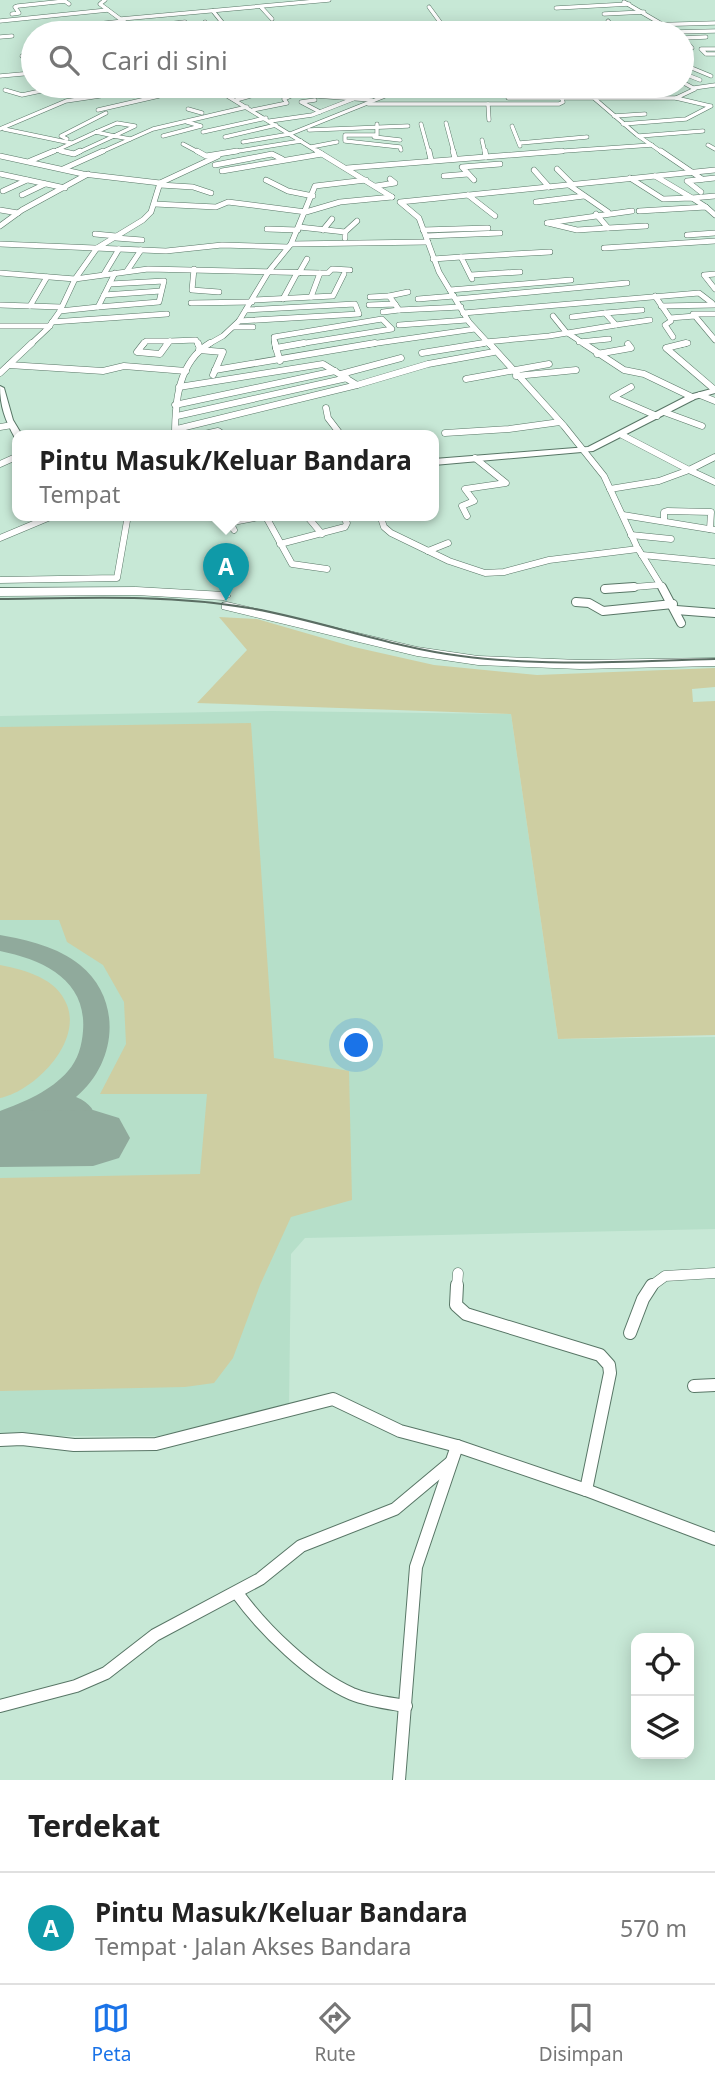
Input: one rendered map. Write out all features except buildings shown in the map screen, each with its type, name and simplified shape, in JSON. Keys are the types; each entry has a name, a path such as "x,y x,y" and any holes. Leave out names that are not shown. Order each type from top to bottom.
{"highway":[{"path":"0,592 155,591 309,611 401,637 475,649 538,653 715,651"},
{"path":"0,601 226,601 418,652 448,657 549,663 715,662"}],"street":[{"path":"100,4 105,0"},
{"path":"258,0 272,19"},
{"path":"115,21 329,0"},
{"path":"563,3 614,0"},
{"path":"620,0 659,21"},
{"path":"19,13 16,6 66,1 69,4"},
{"path":"49,2 59,16"},
{"path":"93,2 122,20"},
{"path":"556,8 629,4"},
{"path":"429,7 439,21"},
{"path":"598,10 636,8"},
{"path":"12,14 67,9"},
{"path":"0,21 108,10"},
{"path":"213,11 221,21"},
{"path":"604,14 645,12"},
{"path":"701,16 714,34"},
{"path":"684,17 687,21"},
{"path":"694,24 715,23"},
{"path":"694,28 697,31"},
{"path":"694,31 708,31 714,34"},
{"path":"696,37 714,34"},
{"path":"0,37 12,36"},
{"path":"715,51 701,49 715,63"},
{"path":"5,68 15,74"},
{"path":"694,68 713,75"},
{"path":"0,76 21,74"},
{"path":"694,83 713,75"},
{"path":"694,78 700,80"},
{"path":"694,88 715,85"},
{"path":"5,90 21,95"},
{"path":"1,129 66,101 84,98"},
{"path":"98,110 150,98"},
{"path":"232,98 376,186 419,218 433,259 467,320 510,370 561,422 584,451 610,489 640,552 681,623"},
{"path":"236,100 243,98"},
{"path":"253,110 287,103 284,99 286,98"},
{"path":"345,98 377,101"},
{"path":"271,139 291,135 384,98"},
{"path":"508,98 676,98 713,107"},
{"path":"368,104 559,104 563,102 562,98"},
{"path":"203,132 268,120 302,117 353,99"},
{"path":"595,99 639,136 715,186"},
{"path":"320,112 301,102 307,100 343,103"},
{"path":"488,104 489,120"},
{"path":"404,115 405,105"},
{"path":"309,106 331,108"},
{"path":"63,169 153,129 205,114 247,107"},
{"path":"623,124 687,119 713,107"},
{"path":"188,109 205,114"},
{"path":"69,141 61,136 106,113"},
{"path":"238,119 260,114"},
{"path":"614,116 645,114"},
{"path":"163,136 201,126 186,121"},
{"path":"28,162 57,150 69,141 117,123 135,126 74,154 57,150"},
{"path":"446,123 456,158"},
{"path":"421,124 431,160"},
{"path":"225,137 276,125"},
{"path":"377,126 377,136"},
{"path":"300,130 408,126"},
{"path":"512,126 520,143 520,155"},
{"path":"398,127 400,140 401,148 345,141 345,135 400,140"},
{"path":"1,129 69,141"},
{"path":"639,136 704,131"},
{"path":"96,132 130,139"},
{"path":"243,142 291,135"},
{"path":"520,143 587,137"},
{"path":"617,139 630,147"},
{"path":"482,140 486,157"},
{"path":"0,373 51,324 75,279 97,247 143,220 156,201 160,184 219,157 301,141"},
{"path":"311,147 337,142"},
{"path":"197,143 185,145 203,156 219,157 231,162"},
{"path":"346,168 652,145"},
{"path":"708,145 715,149"},
{"path":"195,150 206,149"},
{"path":"215,165 272,154 282,159"},
{"path":"222,171 322,154"},
{"path":"0,156 88,174 194,188 211,193"},
{"path":"476,157 483,165"},
{"path":"474,180 462,167 500,164"},
{"path":"556,169 584,196 608,212"},
{"path":"534,170 567,196"},
{"path":"400,202 715,170"},
{"path":"0,174 65,188"},
{"path":"0,226 88,174"},
{"path":"444,176 468,174"},
{"path":"0,180 8,176"},
{"path":"654,176 705,206 715,215"},
{"path":"630,178 663,198 692,198 715,194"},
{"path":"701,192 687,181 715,178"},
{"path":"376,186 395,183 390,179"},
{"path":"3,191 27,180"},
{"path":"266,180 288,191 313,196"},
{"path":"176,430 175,405 178,387 186,371 200,349 234,327 253,301 269,272 299,229 315,186 366,180"},
{"path":"22,195 45,184"},
{"path":"156,201 216,207 228,202 306,212 353,200 454,191"},
{"path":"684,193 715,194"},
{"path":"468,195 495,216"},
{"path":"536,201 584,196"},
{"path":"156,201 201,202"},
{"path":"639,211 715,205"},
{"path":"0,210 18,213"},
{"path":"621,211 634,226"},
{"path":"632,211 546,222 580,230 646,226"},
{"path":"596,214 608,228"},
{"path":"571,218 580,230"},
{"path":"323,230 332,219"},
{"path":"267,229 323,230 345,235 356,221"},
{"path":"426,236 488,228"},
{"path":"0,244 141,250 238,245 289,246 500,233"},
{"path":"687,235 715,233"},
{"path":"95,234 142,240"},
{"path":"189,248 202,237"},
{"path":"238,245 243,238"},
{"path":"604,248 715,241"},
{"path":"104,274 119,249"},
{"path":"127,271 141,250"},
{"path":"433,259 550,251"},
{"path":"461,257 472,277 520,272"},
{"path":"283,299 307,259"},
{"path":"0,273 75,279 149,267 298,273 320,273 334,269 347,272 335,295 191,303"},
{"path":"194,269 192,290 219,292"},
{"path":"98,307 115,273"},
{"path":"311,297 320,273"},
{"path":"715,274 704,274 715,289"},
{"path":"30,306 47,277"},
{"path":"450,290 571,280"},
{"path":"0,305 61,309 158,303 164,281 110,284"},
{"path":"708,281 715,281"},
{"path":"418,299 627,283"},
{"path":"104,295 161,291"},
{"path":"370,297 408,292"},
{"path":"383,312 462,310 701,293 713,304"},
{"path":"388,296 399,310"},
{"path":"655,296 670,318"},
{"path":"239,321 359,314 355,304 246,310"},
{"path":"369,304 395,304"},
{"path":"684,304 715,340"},
{"path":"662,306 713,304"},
{"path":"572,317 642,310"},
{"path":"605,313 616,325"},
{"path":"0,326 167,314"},
{"path":"670,318 715,314"},
{"path":"554,316 566,332 579,342 628,372 644,374 715,401"},
{"path":"670,318 671,321 665,325 673,337"},
{"path":"276,348 392,329 382,319 274,337 276,348 280,361"},
{"path":"399,325 467,320"},
{"path":"434,362 422,353 649,320"},
{"path":"234,327 253,327"},
{"path":"326,328 347,348"},
{"path":"200,349 223,352 214,373 347,348 475,329"},
{"path":"172,339 159,355 137,352 145,341 172,339 223,336"},
{"path":"172,339 198,340 200,349"},
{"path":"579,342 609,339"},
{"path":"688,343 666,348 715,390"},
{"path":"597,354 631,348 628,344"},
{"path":"184,430 358,386 434,362 494,352"},
{"path":"244,366 250,354"},
{"path":"177,416 401,358"},
{"path":"178,387 323,364 358,386"},
{"path":"9,365 103,371 122,366 186,371"},
{"path":"466,379 549,365"},
{"path":"516,376 576,370"},
{"path":"175,405 341,374"},
{"path":"631,387 613,397 702,426"},
{"path":"0,388 3,409 15,430"},
{"path":"439,462 584,451 622,435 696,396 715,390"},
{"path":"326,408 327,415 338,430"},
{"path":"445,433 561,422"},
{"path":"0,427 12,425"},
{"path":"622,435 715,482"},
{"path":"610,489 659,481 715,457"},
{"path":"467,516 463,505 474,502 465,489 506,483 475,458"},
{"path":"623,515 713,529 711,512 667,511 664,513 664,520"},
{"path":"0,538 41,521"},
{"path":"0,580 117,578 127,521"},
{"path":"234,530 232,524 238,521"},
{"path":"268,521 293,565 327,569"},
{"path":"311,521 322,534"},
{"path":"280,544 345,527 346,521"},
{"path":"383,521 386,529 428,551 469,570 490,573 550,560 640,552 715,562"},
{"path":"631,535 671,539"},
{"path":"428,551 448,543"},
{"path":"605,589 659,584"},
{"path":"576,602 589,603 596,610 603,611 674,607 715,613"},
{"path":"458,1273 456,1305 466,1314 600,1355 609,1365 610,1373 586,1490"},
{"path":"630,1333 646,1289 654,1281 684,1273 715,1273"},
{"path":"694,1386 715,1385"},
{"path":"0,1440 22,1439 74,1445 156,1444 333,1399 400,1430 457,1446 586,1490 715,1539"},
{"path":"399,1780 416,1567 457,1446"},
{"path":"0,1706 76,1686 106,1673 155,1636 237,1593 278,1567 300,1546 395,1509 450,1463"},
{"path":"237,1593 248,1612 348,1692 406,1706"}],"shaded area":[{"path":"219,617 257,619 354,647 434,665 537,675 715,668 715,687 692,689 693,702 715,701 715,1035 558,1039 511,714 197,703 247,650"},
{"path":"271,711 511,714 558,1039 715,1037 715,1229 305,1238 291,1254 289,1407 159,1436 0,1436 0,716"},
{"path":"251,723 274,1058 349,1071 352,1200 291,1217 260,1285 233,1358 214,1383 185,1387 0,1391 0,1178 200,1174 207,1094 100,1094 126,1044 124,1002 103,965 67,942 59,920 0,920 0,727"},
{"path":"0,965 30,973 56,988 67,1005 70,1020 68,1035 52,1063 27,1086 0,1098"}],"taxiway":[{"path":"0,943 38,953 71,971 84,984 93,1000 97,1018 93,1049 78,1078 52,1099 0,1123"},
{"path":"6,1139 21,1149 40,1154 59,1153 76,1146 82,1127 80,1110 61,1102 43,1104"}],"runway":[{"path":"0,1139 93,1138"}],"tram line":[{"path":"0,599 125,598 218,604 276,613 434,652 493,659 588,662 715,659"}],"place":[{"name":"Pintu Masuk/Keluar Bandara","path":"226,601"}]}
